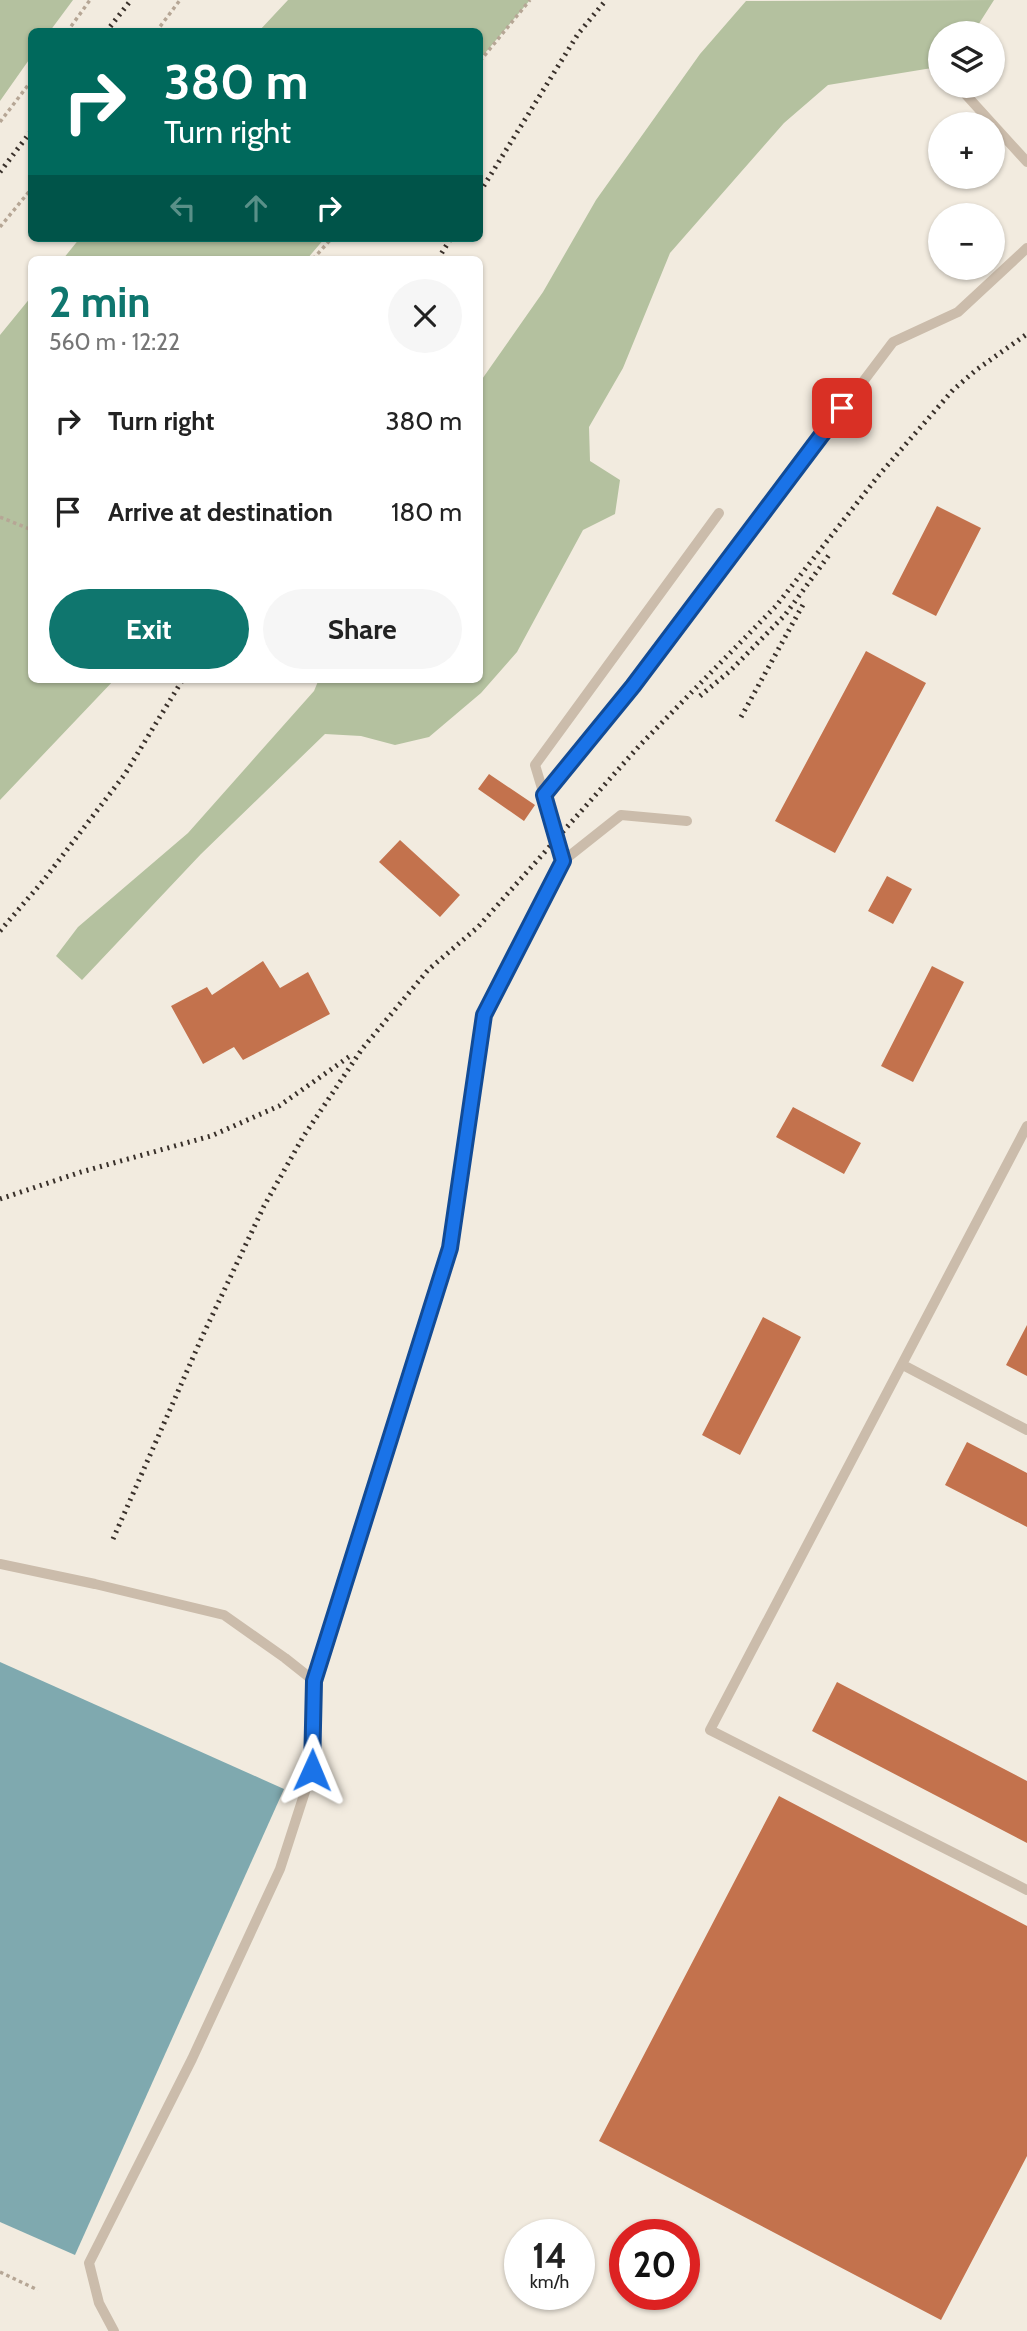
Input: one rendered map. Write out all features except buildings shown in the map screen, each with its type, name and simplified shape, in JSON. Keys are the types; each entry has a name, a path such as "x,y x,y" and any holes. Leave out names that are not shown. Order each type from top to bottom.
{"lane":[{"path":"969,98 1027,162"},
{"path":"544,795 633,686 893,342 958,312 1027,248"},
{"path":"563,861 535,765 719,513"},
{"path":"114,2331 99,2303 89,2263 192,2059 280,1869 312,1770 314,1681 450,1248 484,1015 563,861 621,815 687,821"},
{"path":"1027,1126 710,1731 1027,1890"},
{"path":"903,1366 1027,1430"},
{"path":"0,1564 224,1615 314,1681"}],"path":[{"path":"70,28 90,0"},
{"path":"159,28 180,0"},
{"path":"483,57 530,0"},
{"path":"0,122 28,85"},
{"path":"0,227 28,193"},
{"path":"316,256 328,242"},
{"path":"0,517 28,528"},
{"path":"0,2272 38,2290"}],"green space":[{"path":"0,0 73,0 52,28 28,28 28,61 0,101"},
{"path":"288,0 530,0 483,55 483,28 262,28"},
{"path":"994,0 981,21 928,21 928,69 828,85 784,123 670,253 623,368 589,427 590,461 620,480 615,514 583,530 517,652 481,693 429,737 395,745 361,736 325,734 201,854 82,980 56,956 78,927 188,833 314,691 317,683 483,683 483,378 543,292 596,200 700,54 746,1"},
{"path":"77,242 322,242 310,256 65,256"},
{"path":"28,301 28,683 111,683 0,800 0,335"}],"water":[{"path":"0,1662 284,1789 75,2255 0,2222"}],"railway":[{"path":"109,28 131,0"},
{"path":"483,187 578,34 606,0"},
{"path":"0,172 28,135"},
{"path":"440,256 449,242"},
{"path":"113,1539 202,1337 264,1206 303,1137 362,1049 428,970 478,927 640,745 776,606 879,475 953,390 1027,334"},
{"path":"700,696 730,671 785,615 829,555"},
{"path":"741,717 805,601"},
{"path":"0,931 43,881 125,774 181,683"},
{"path":"0,1199 81,1172 211,1136 279,1106 353,1054"}],"route":[{"path":"312,1770 314,1681 450,1248 484,1015 563,861 544,795 633,686 842,408"}]}
